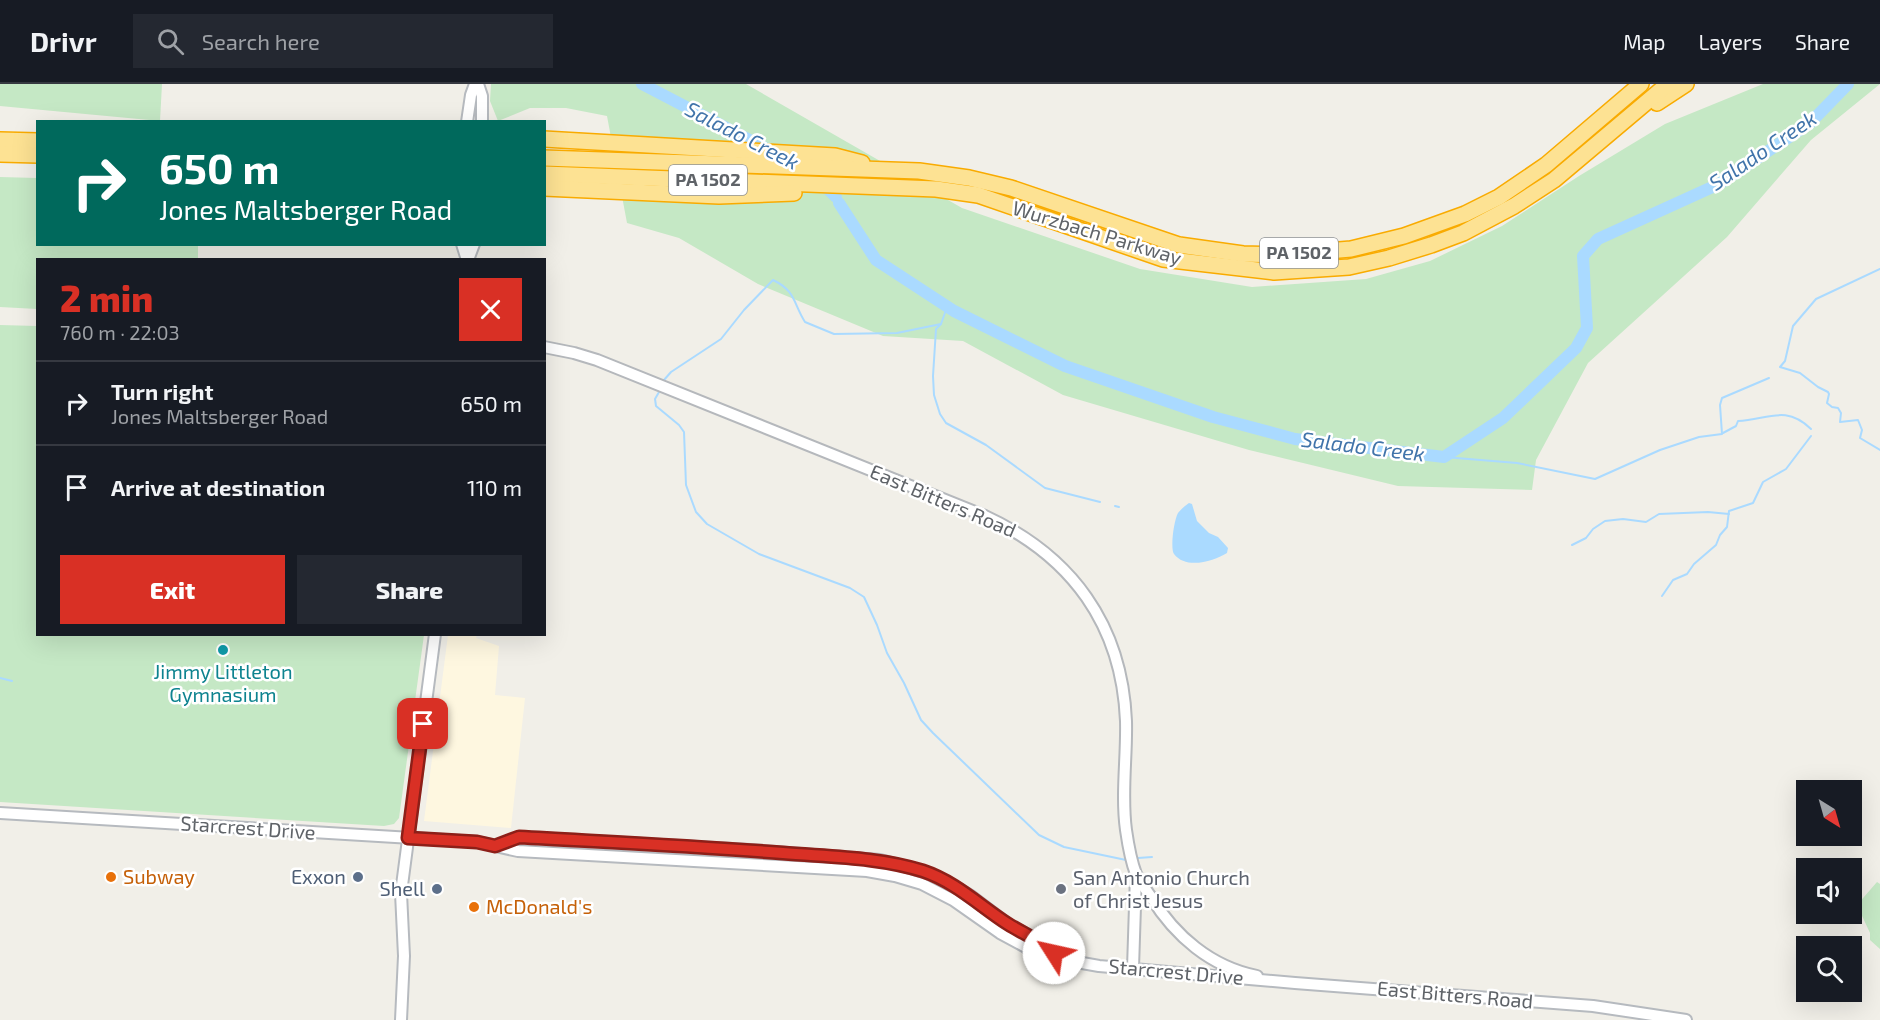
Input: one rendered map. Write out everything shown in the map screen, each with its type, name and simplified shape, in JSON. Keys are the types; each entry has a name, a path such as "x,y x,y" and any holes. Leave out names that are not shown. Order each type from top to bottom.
{"highway":[{"name":"Wurzbach Parkway","path":"546,158 919,171 969,178 1011,188 1179,246 1243,255 1280,255 1351,249 1414,233 1465,214 1499,197 1546,165 1641,84"},
{"name":"Wurzbach Parkway","path":"546,174 936,189 978,195 1163,258 1274,272 1349,267 1389,258 1463,233 1514,206 1554,180 1611,132 1668,90 1686,84"},
{"path":"546,139 835,156 888,170"},
{"path":"0,140 36,141"},
{"path":"0,154 36,155"},
{"path":"546,188 719,196 824,192 872,187"}],"main road":[{"path":"477,84 482,96 484,118"},
{"path":"466,119 477,84"},
{"name":"East Bitters Road","path":"546,347 597,360 985,516 1028,538 1047,552 1064,568 1086,595 1103,626 1113,651 1123,690 1126,721 1126,828 1136,875"},
{"path":"401,1020 404,956 401,893 435,636"},
{"name":"Starcrest Drive","path":"0,813 477,842 529,851 867,871 917,883 953,900 1000,933 1035,952 1099,966 1295,983"},
{"name":"Starcrest Drive","path":"495,846 519,837 880,860 921,871 955,887 1008,924 1041,942 1057,955"},
{"path":"917,883 921,871"},
{"path":"1133,968 1136,875"},
{"path":"1136,875 1163,916 1197,949 1239,972 1295,983"},
{"path":"977,917 985,907"},
{"name":"East Bitters Road","path":"1295,983 1593,1006 1686,1020"}],"shaded area":[{"path":"448,636 477,636 476,638 499,646 495,695 525,698 511,828 424,821"}],"green space":[{"path":"0,84 162,84 160,120 0,106"},
{"path":"491,84 746,84 962,208 1140,269 1252,287 1366,279 1430,261 1502,226 1665,124 1763,84 1880,84 1811,140 1727,237 1588,363 1536,460 1532,490 1398,486 1249,450 1063,395 963,341 883,336 758,284 679,238 627,223 607,116 566,108 530,108 498,120 490,101"},
{"path":"0,177 36,178 36,246 198,246 198,258 36,258 36,309 0,307"},
{"path":"0,325 36,326 36,636 424,636 399,818 394,824 384,826 0,802"},
{"path":"1877,882 1880,884 1880,949 1870,940 1870,933 1862,916 1862,899"}],"water":[{"path":"1189,503 1192,504 1197,521 1209,533 1218,537 1228,548 1227,553 1200,563 1186,562 1174,554 1172,540 1178,513"}],"waterway":[{"name":"Salado Creek","path":"642,84 769,150"},
{"name":"Salado Creek","path":"839,203 876,260 954,311 1065,366 1213,417 1295,439 1444,457 1503,418 1576,348 1587,328 1583,256 1598,239 1719,184 1810,123 1848,84"},
{"name":"Salado Creek","path":"801,167 809,171 836,197"},
{"path":"1880,269 1816,299 1793,326 1785,361 1780,367 1800,373 1828,392 1827,403 1838,408 1841,413 1840,422 1858,420 1862,430 1860,438 1880,450"},
{"path":"664,380 671,372 721,339 744,310 773,280 790,293 805,322 834,334 897,333 941,324"},
{"path":"947,307 941,324 936,329 933,376 934,395 940,414 946,423 986,445 1045,488 1100,502"},
{"path":"1444,457 1517,463 1595,479 1660,450 1699,437 1722,434 1720,405 1722,398 1769,378"},
{"path":"659,392 655,399 656,406 684,432 686,485 696,512 707,524 759,554 850,588 864,597 887,653 921,720 933,733 1039,835 1064,847 1126,860"},
{"path":"1723,433 1736,426 1738,421 1776,415 1793,417 1811,429"},
{"path":"1662,596 1673,580 1687,574 1694,564 1716,545 1720,535 1727,527 1729,511 1753,503 1763,482 1786,469 1811,436"},
{"path":"1115,506 1119,507"},
{"path":"1572,545 1586,538 1593,529 1605,521 1623,519 1646,522 1659,514 1708,512 1729,514"},
{"path":"0,678 12,681"},
{"path":"1138,858 1152,857"}],"place":[{"name":"Jimmy Littleton Gymnasium","path":"223,650"},
{"name":"Subway","path":"111,877"},
{"name":"Exxon","path":"358,877"},
{"name":"Shell","path":"437,889"},
{"name":"San Antonio Church of Christ Jesus","path":"1061,889"},
{"name":"McDonald's","path":"474,907"}],"route":[{"path":"423,724 408,838 477,842 495,846 519,837 880,860 926,872 947,882 971,896 1008,924 1041,942 1054,953"}]}
